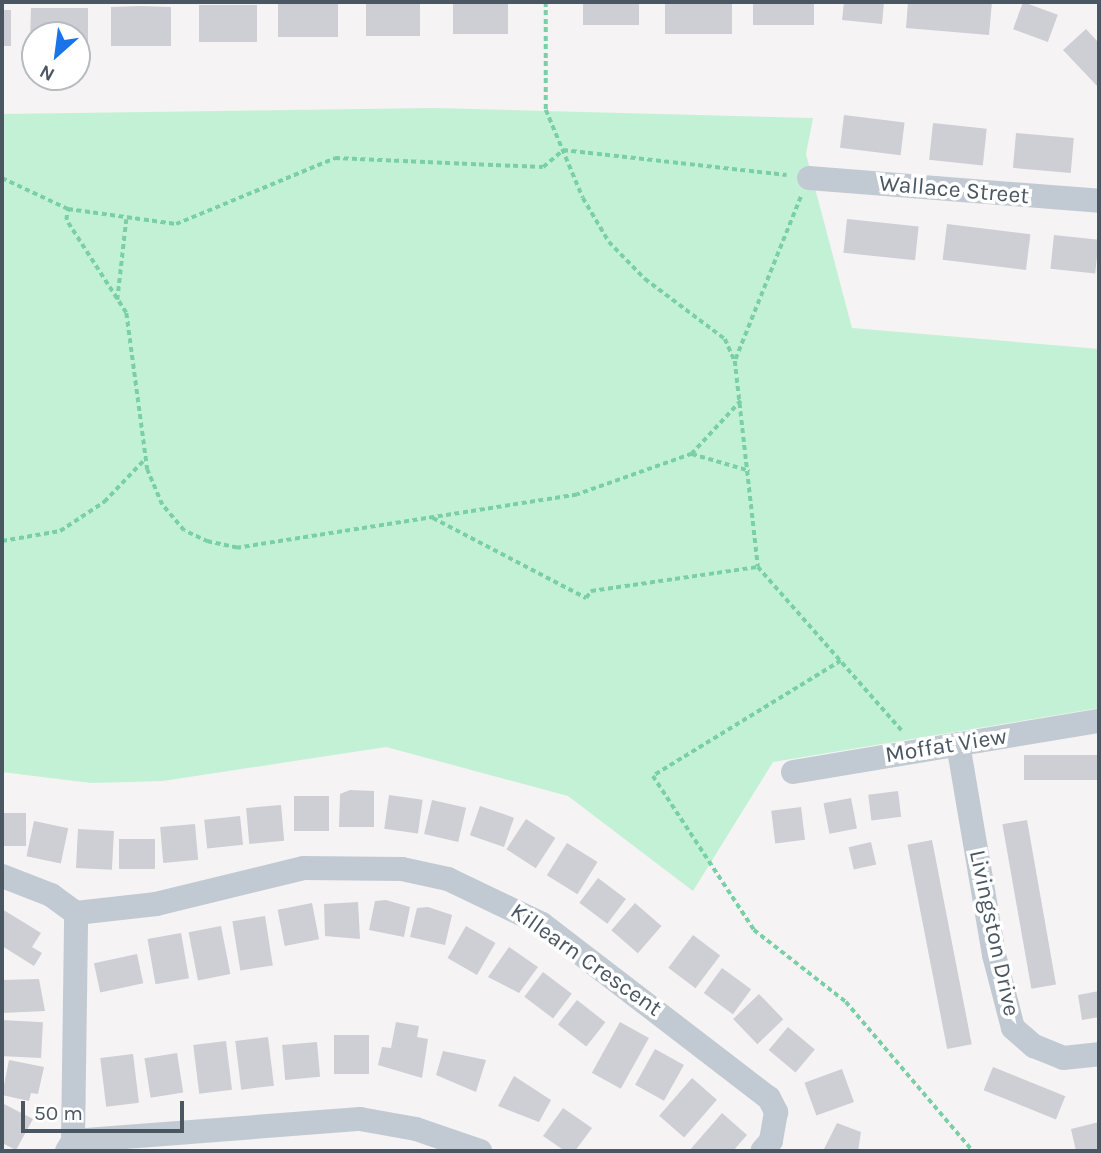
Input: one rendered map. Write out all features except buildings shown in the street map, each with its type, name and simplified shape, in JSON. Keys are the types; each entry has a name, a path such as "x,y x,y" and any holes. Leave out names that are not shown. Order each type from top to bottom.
{"street":[{"name":"Wallace Street","path":"809,178 1099,201"},
{"name":"Moffat View","path":"793,772 1099,721"},
{"name":"Livingston Drive","path":"958,744 994,955 1013,1028 1034,1046 1063,1058 1099,1054"},
{"name":"Killearn Crescent","path":"76,913 156,904 304,868 402,869 448,879 542,925 769,1098 775,1119 762,1151"},
{"path":"2,876 51,895 76,913 70,1146 360,1119 416,1129 480,1151"}],"path":[{"path":"546,2 546,110 609,242 645,279 725,339 735,361 750,471 758,567 919,751"},
{"path":"2,178 68,209 126,220 176,224 205,215 335,158 543,167 563,150 809,178 735,361"},
{"path":"68,209 66,220 126,313 146,458 162,505 184,531 208,542 237,548 577,495 692,454 741,401"},
{"path":"117,302 126,220"},
{"path":"692,454 750,471"},
{"path":"2,541 60,531 104,502 146,458"},
{"path":"432,517 586,598 591,591 758,567"},
{"path":"841,661 653,776 754,930 846,1002 973,1151"}],"green space":[{"path":"435,108 813,118 806,154 852,328 1099,349 1099,708 773,762 693,891 568,796 386,747 163,781 91,783 2,772 2,114"}]}
